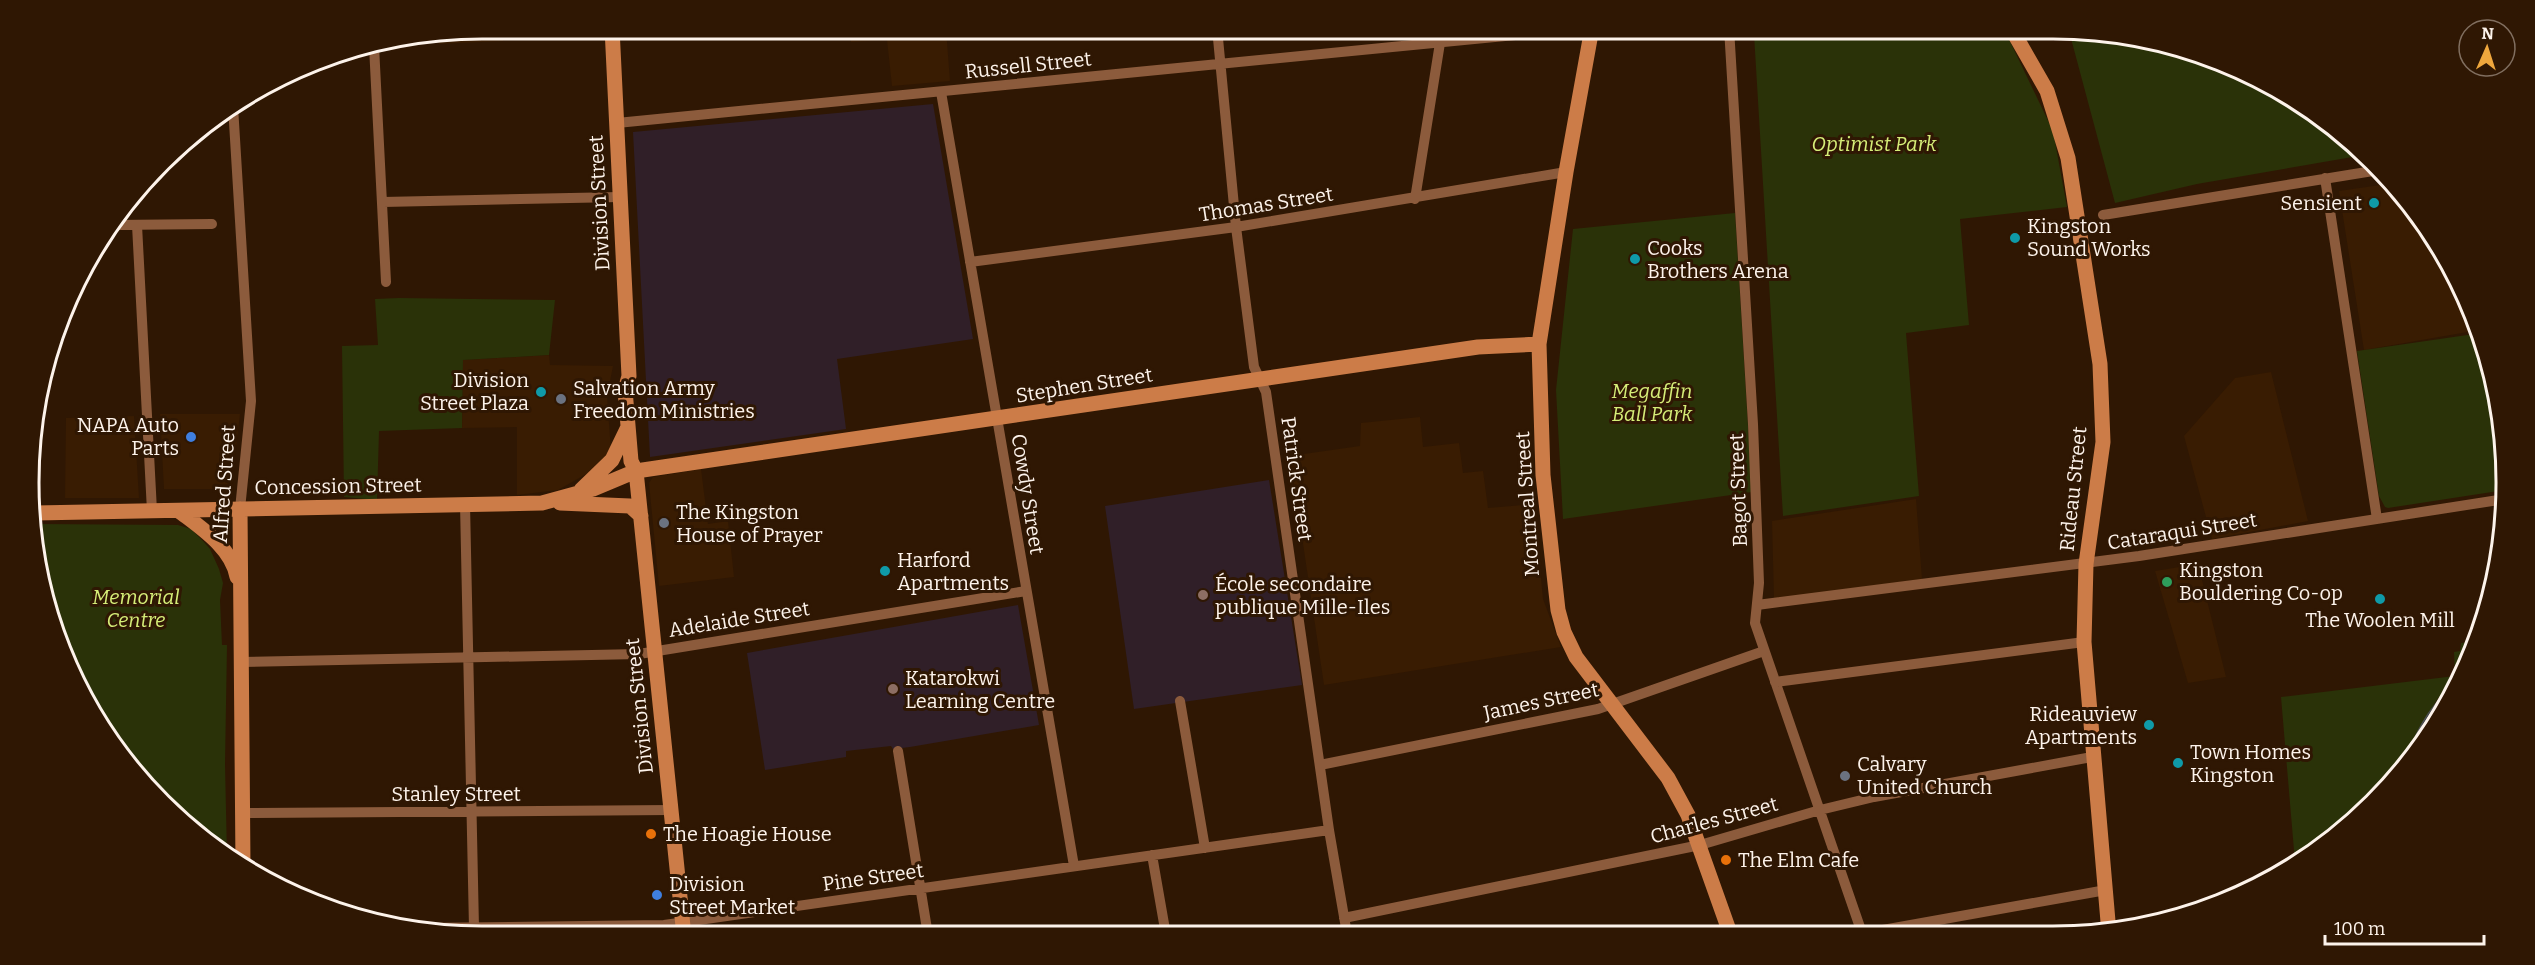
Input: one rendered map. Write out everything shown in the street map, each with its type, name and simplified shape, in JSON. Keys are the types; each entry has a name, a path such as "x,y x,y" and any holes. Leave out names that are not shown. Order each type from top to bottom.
{"main road":[{"name":"Division Street","path":"613,39 629,376 625,390 631,461 636,471 641,516 684,926"},
{"name":"Montreal Street","path":"1590,39 1539,344 1543,475 1558,610 1564,632 1576,657 1668,778 1688,815 1728,926"},
{"name":"Rideau Street","path":"2017,39 2047,91 2068,158 2100,364 2103,442 2086,564 2084,642 2092,757 2108,922"},
{"name":"Stephen Street","path":"636,471 1478,347 1539,344"},
{"name":"Division Street","path":"629,376 636,390 640,459 636,471"},
{"path":"576,494 612,460 628,427"},
{"name":"Concession Street","path":"40,513 542,503 618,480 636,471"},
{"path":"542,503 630,506 641,516"},
{"name":"Alfred Street","path":"240,509 243,855"},
{"path":"179,511 216,540 235,569 240,595"}],"street":[{"name":"Patrick Street","path":"1218,39 1236,227 1254,367 1266,392 1329,830 1346,926"},
{"name":"Russell Street","path":"617,123 1479,39"},
{"name":"Bagot Street","path":"1730,39 1754,424 1759,583 1755,623 1861,926"},
{"path":"1415,199 1440,43"},
{"path":"374,53 386,282"},
{"name":"Cowdy Street","path":"941,92 1074,866"},
{"name":"Alfred Street","path":"234,116 251,401 240,509"},
{"name":"Thomas Street","path":"970,262 1236,227 1415,199 1566,172"},
{"path":"2103,215 2368,172"},
{"path":"2325,178 2377,519"},
{"path":"383,202 620,197"},
{"path":"122,225 212,224"},
{"path":"136,225 152,511"},
{"name":"Cataraqui Street","path":"1756,605 2086,564 2495,501"},
{"path":"465,504 474,926"},
{"name":"Adelaide Street","path":"240,662 639,654 1026,591"},
{"path":"1775,682 2084,642"},
{"name":"James Street","path":"1320,765 1611,704 1764,651"},
{"path":"1180,701 1205,848"},
{"path":"898,751 927,926"},
{"name":"Charles Street","path":"1344,918 1700,845 1820,810 1874,798 2092,757"},
{"name":"Stanley Street","path":"241,813 672,810"},
{"name":"Pine Street","path":"701,926 921,888 1329,830"},
{"path":"1152,855 1164,926"},
{"path":"1903,926 2106,890"},
{"name":"Pine Street","path":"601,926 669,926"}],"shaded area":[{"path":"503,39 503,41 439,44 439,42 453,40"},
{"path":"851,39 947,39 950,81 892,86 887,40 851,42"},
{"path":"933,104 973,339 837,359 846,429 650,457 633,132"},
{"path":"2381,185 2386,190 2437,261 2469,332 2364,350 2339,191"},
{"path":"549,355 550,365 613,366 607,396 611,451 588,473 558,490 517,495 517,427 462,428 463,360"},
{"path":"2271,372 2308,521 2212,539 2184,436 2235,378"},
{"path":"160,414 240,414 231,489 164,489"},
{"path":"134,416 139,498 65,498 66,418"},
{"path":"1420,417 1423,447 1459,443 1463,473 1483,471 1488,508 1534,504 1543,599 1561,647 1324,685 1290,456 1360,446 1361,423"},
{"path":"701,469 708,524 728,521 734,577 659,586 649,483 653,477"},
{"name":"École secondaire publique Mille-Iles","path":"1269,480 1302,685 1134,709 1105,506"},
{"path":"1916,499 1922,579 1774,599 1772,521"},
{"path":"2198,564 2226,677 2188,683 2155,571"},
{"name":"Katarokwi Learning Centre","path":"1018,605 1039,725 910,747 893,749 891,746 846,751 846,757 765,770 747,653"},
{"path":"2439,699 2417,735 2428,714"}],"green space":[{"name":"Optimist Park","path":"1754,39 2009,39 2053,131 2067,207 1960,219 1969,325 1906,333 1919,496 1783,516"},
{"path":"2071,40 2110,43 2167,54 2222,73 2274,98 2322,131 2353,157 2197,184 2115,203"},
{"name":"Megaffin Ball Park","path":"1735,213 1752,492 1563,519 1556,390 1573,229"},
{"path":"375,299 555,300 549,355 463,360 462,428 379,431 377,500 344,497 342,346 378,345"},
{"path":"2470,335 2481,368 2492,425 2496,491 2385,507 2379,496 2357,351"},
{"name":"Memorial Centre","path":"41,524 178,525 191,529 210,549 223,583 220,600 222,645 227,645 225,764 227,844 190,816 149,775 98,704 73,652 54,597"},
{"path":"2466,642 2455,668 2454,652 2460,651 2461,643"},
{"path":"2451,676 2417,734 2386,775 2345,816 2294,854 2281,697"}],"place":[{"name":"Sensient","path":"2374,203"},
{"name":"Kingston Sound Works","path":"2015,238"},
{"name":"Cooks Brothers Arena","path":"1635,259"},
{"name":"Division Street Plaza","path":"541,392"},
{"name":"Salvation Army Freedom Ministries","path":"561,399"},
{"name":"NAPA Auto Parts","path":"191,437"},
{"name":"The Kingston House of Prayer","path":"664,523"},
{"name":"Harford Apartments","path":"885,571"},
{"name":"Kingston Bouldering Co-op","path":"2167,582"},
{"name":"École secondaire publique Mille-Iles","path":"1203,595"},
{"name":"The Woolen Mill","path":"2380,599"},
{"name":"Katarokwi Learning Centre","path":"893,689"},
{"name":"Rideauview Apartments","path":"2149,725"},
{"name":"Town Homes Kingston","path":"2178,763"},
{"name":"Calvary United Church","path":"1845,776"},
{"name":"The Hoagie House","path":"651,834"},
{"name":"The Elm Cafe","path":"1726,860"},
{"name":"Division Street Market","path":"657,895"}]}
